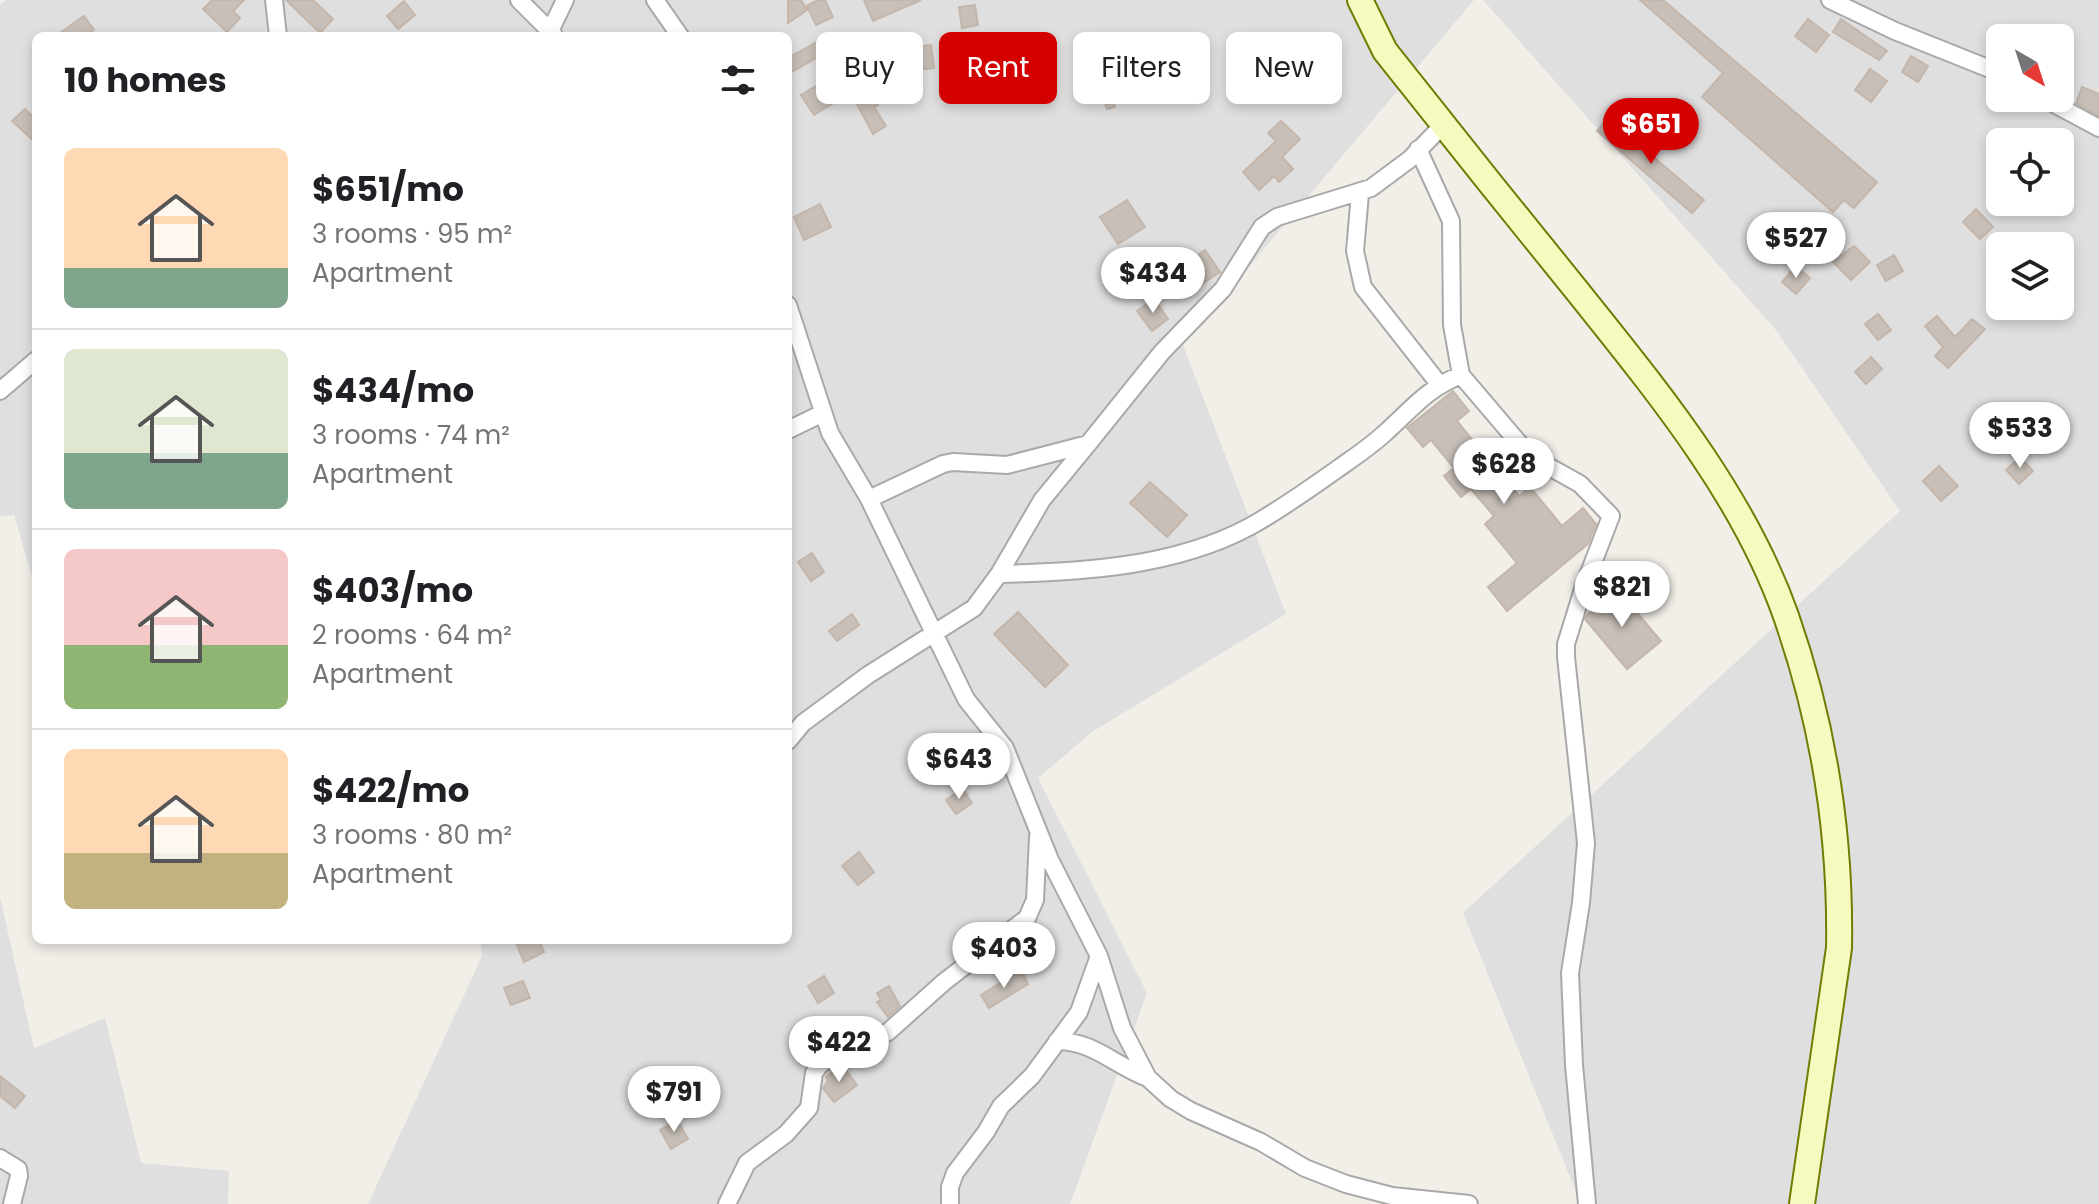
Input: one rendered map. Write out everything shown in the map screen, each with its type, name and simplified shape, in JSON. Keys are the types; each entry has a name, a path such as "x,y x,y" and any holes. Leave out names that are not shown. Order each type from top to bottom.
{"main road":[{"path":"1360,0 1385,51 1684,427 1734,508 1786,615 1822,742 1831,802 1840,915 1839,948 1802,1204"}],"street":[{"path":"274,0 278,32"},
{"path":"519,0 551,32"},
{"path":"552,32 565,0"},
{"path":"655,0 677,32"},
{"path":"1830,0 1895,31 1986,67"},
{"path":"2069,112 2099,128"},
{"path":"792,736 803,723 932,633 974,608 999,574 1042,500 1162,352 1223,289 1262,227 1277,217 1360,194 1410,159 1443,125"},
{"path":"1418,149 1445,202 1451,221 1452,325 1461,375 1530,456 1580,484 1611,516 1566,644 1586,843 1570,973 1574,1078 1587,1204"},
{"path":"1360,194 1355,251 1363,287 1439,384"},
{"path":"792,318 821,414 869,499 966,699 1005,748 1038,831 1099,956 1122,1028 1148,1078 1171,1099 1191,1111 1261,1142 1305,1168 1346,1184 1392,1196 1469,1204"},
{"path":"0,391 32,363"},
{"path":"999,574 1100,568 1162,558 1226,537 1249,527 1345,463 1384,434 1424,394 1461,375"},
{"path":"792,428 821,414"},
{"path":"869,499 943,464 1007,465 1088,444"},
{"path":"727,1204 747,1163 786,1134 809,1108 814,1073 819,1066 833,1055 888,1032 944,982 1027,918 1035,900 1038,831"},
{"path":"950,1204 950,1187 955,1173 1001,1106 1032,1076 1079,1012 1099,956"},
{"path":"1057,1041 1087,1044 1121,1067 1148,1078"},
{"path":"0,1158 14,1163 18,1169 12,1204"}],"shaded area":[{"path":"6,0 1474,0 1183,345 1286,614 1092,732 1038,778 1147,993 1070,1204 368,1204 482,956 480,944 792,944 792,32 32,32 32,577 14,515 0,516 0,5"},
{"path":"1483,0 2099,0 2099,1204 1581,1204 1463,913 1900,511 1776,330"},
{"path":"0,897 34,1048 105,1018 141,1163 229,1171 228,1204 0,1204"}],"building":[{"path":"212,0 244,0 233,11 240,18 227,32 203,9"},
{"path":"286,0 313,0 333,19 319,32"},
{"path":"788,0 801,0 807,10 788,23"},
{"path":"825,0 833,17 816,25 807,6"},
{"path":"864,0 921,0 873,21"},
{"path":"1640,0 1663,0 1877,182 1854,208 1844,200 1833,212 1702,97 1723,73"},
{"path":"404,1 415,15 398,29 387,16"},
{"path":"975,5 978,25 962,28 959,7"},
{"path":"84,16 94,30 91,32 62,32"},
{"path":"1808,19 1829,35 1816,52 1795,36"},
{"path":"1841,19 1887,51 1879,60 1833,32"},
{"path":"816,43 816,58 792,72 792,56"},
{"path":"931,45 934,68 923,69 923,46"},
{"path":"1911,56 1928,66 1918,82 1902,72"},
{"path":"1870,69 1887,81 1871,102 1855,90"},
{"path":"816,86 816,104 832,104 814,115 801,95"},
{"path":"2082,87 2099,94 2099,116 2076,103"},
{"path":"857,104 877,104 874,107 886,126 873,134"},
{"path":"25,109 32,116 32,139 12,121"},
{"path":"1608,118 1704,200 1692,213 1597,131"},
{"path":"1281,121 1300,139 1282,157 1293,169 1279,182 1274,176 1259,190 1243,172 1276,141 1268,133"},
{"path":"1127,200 1145,227 1118,244 1100,217"},
{"path":"820,204 831,227 804,240 794,217"},
{"path":"1976,209 1993,227 1980,239 1963,222"},
{"path":"1854,246 1870,262 1851,280 1833,262"},
{"path":"1205,250 1220,272 1193,290 1179,268"},
{"path":"1894,255 1903,271 1886,281 1877,265"},
{"path":"1796,266 1810,278 1796,294 1782,282"},
{"path":"1154,299 1168,319 1152,331 1137,311"},
{"path":"1878,314 1891,330 1878,340 1865,324"},
{"path":"1937,316 1955,337 1972,319 1985,329 1948,368 1935,356 1943,347 1925,326"},
{"path":"1871,357 1882,369 1866,384 1855,372"},
{"path":"1453,391 1469,411 1457,421 1478,447 1481,445 1519,496 1530,487 1562,526 1583,508 1596,524 1588,544 1507,611 1488,587 1517,563 1485,524 1494,516 1471,489 1461,497 1444,476 1454,468 1431,440 1423,447 1407,428"},
{"path":"2020,457 2033,471 2019,484 2006,470"},
{"path":"1939,466 1958,486 1941,501 1923,481"},
{"path":"1150,482 1187,515 1167,537 1130,503"},
{"path":"812,553 824,572 811,581 798,562"},
{"path":"1617,589 1661,641 1627,669 1585,619"},
{"path":"1018,612 1068,665 1045,687 994,634"},
{"path":"852,614 859,625 837,641 829,631"},
{"path":"963,789 972,803 956,814 946,800"},
{"path":"859,852 874,872 858,885 842,866"},
{"path":"541,944 544,952 524,962 517,945"},
{"path":"1016,973 1018,976 1023,973 1028,984 989,1008 981,995"},
{"path":"824,976 834,993 818,1003 808,986"},
{"path":"523,981 530,998 511,1005 504,988"},
{"path":"889,986 900,1006 888,1017 877,1002 881,1000 877,993"},
{"path":"836,1069 839,1073 845,1069 857,1085 834,1102 823,1088 828,1081 826,1077"},
{"path":"0,1076 25,1096 15,1108 0,1096"},
{"path":"677,1120 688,1139 671,1149 660,1130"}]}
